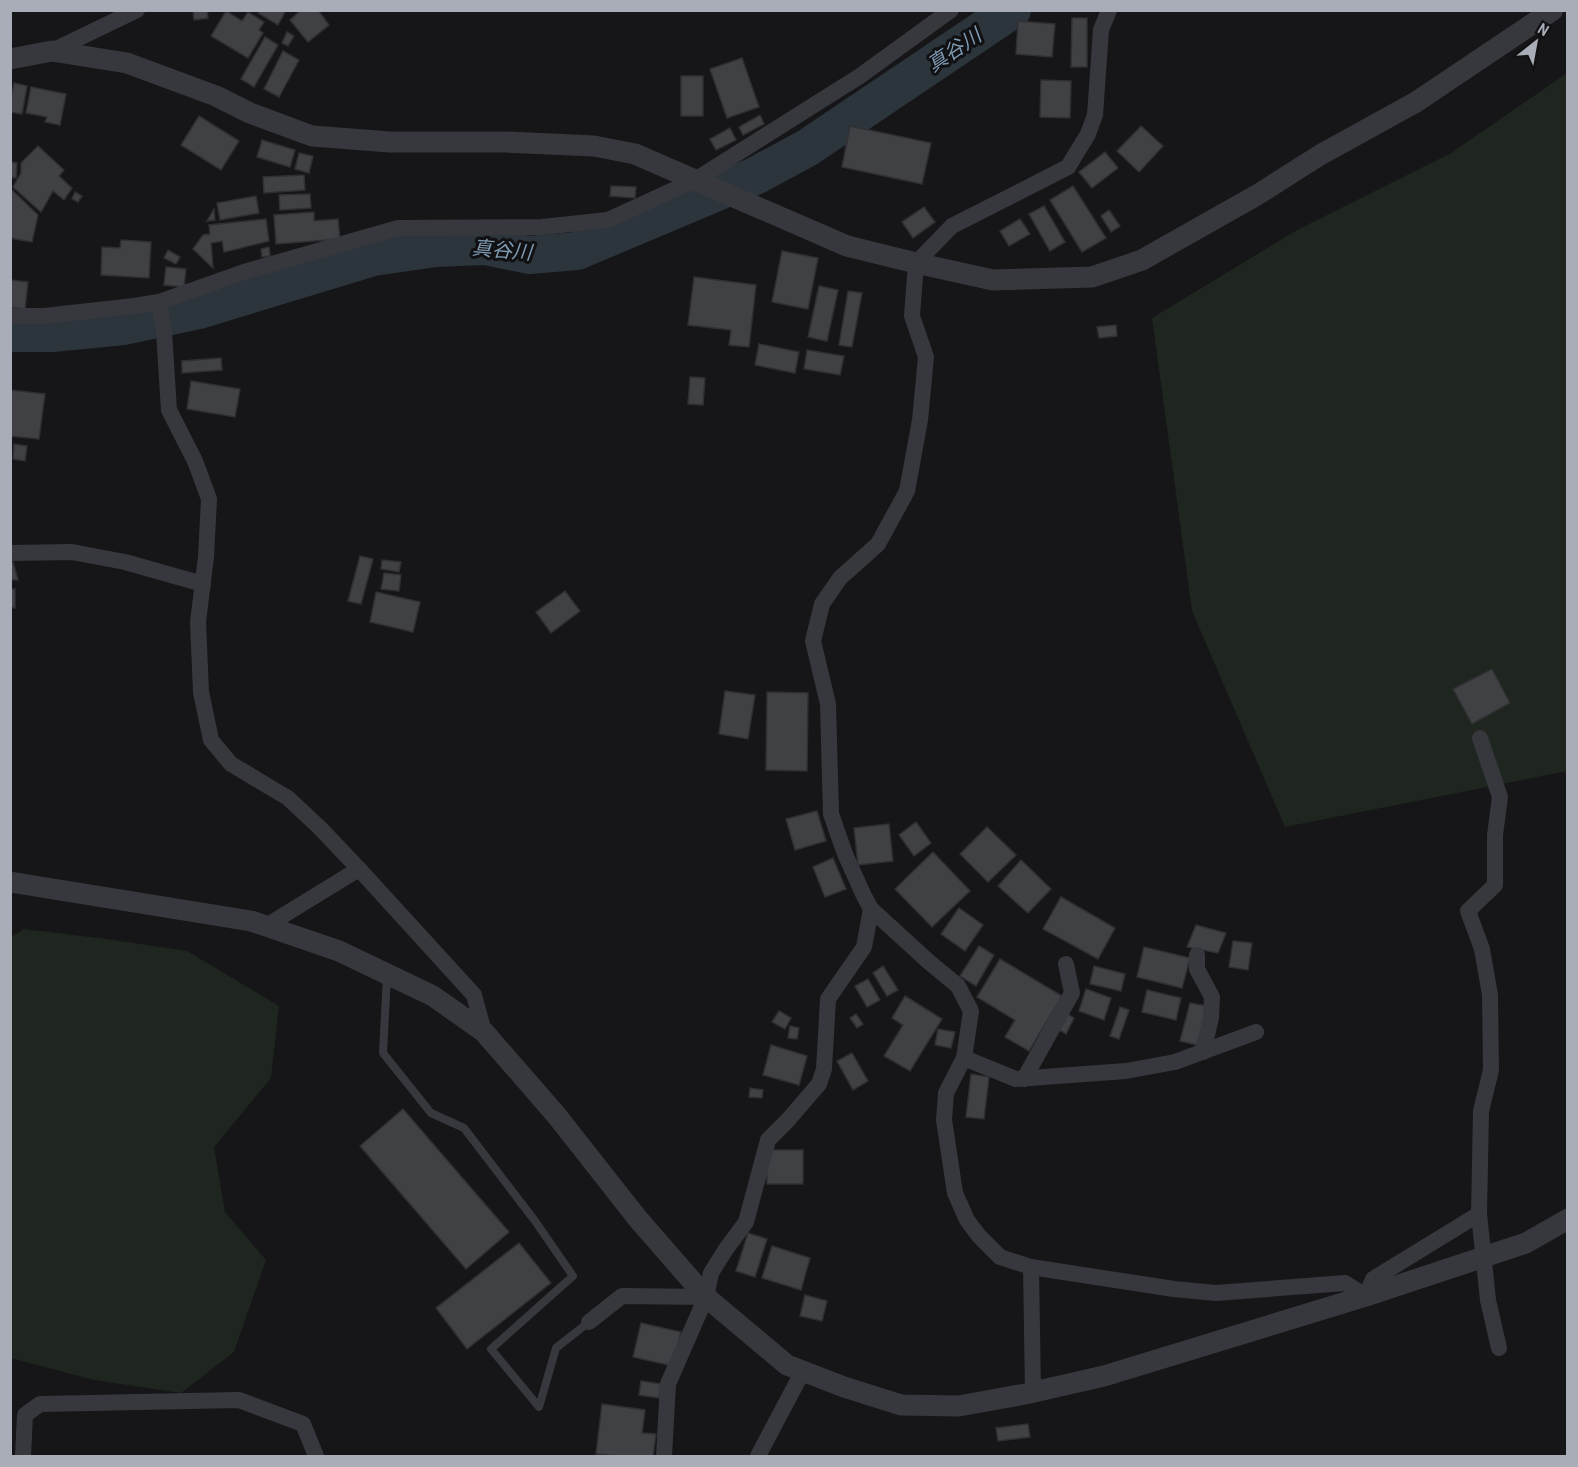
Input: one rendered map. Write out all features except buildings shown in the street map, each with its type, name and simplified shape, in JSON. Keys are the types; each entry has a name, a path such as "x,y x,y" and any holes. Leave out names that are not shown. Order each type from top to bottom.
{"street":[{"path":"10,59 52,51 137,10"},
{"path":"10,316 44,316 160,305 244,272 398,228 542,227 608,220 702,183 860,76 951,10"},
{"path":"1109,10 1101,30 1095,115 1088,134 1068,167 952,226 916,263 912,316 926,357 920,420 908,491 878,544 840,578 822,604 813,641 828,704 831,814 845,854 872,909 958,986 971,1011 964,1058 946,1093 944,1120 955,1193 967,1220 1000,1257 1030,1267 1174,1289 1216,1293 1345,1283 1366,1296"},
{"path":"52,51 127,63 216,96 250,113 312,136 390,142 505,142 594,146 635,154 847,246 993,280 1092,277 1142,260 1257,195 1320,155 1416,102 1553,10"},
{"path":"160,305 169,410 195,461 209,499 206,556 198,622 201,692 212,740 231,764 288,798 359,869 474,995 484,1032"},
{"path":"10,553 72,552 125,562 203,584"},
{"path":"1480,738 1500,797 1496,835 1495,885 1468,911 1482,949 1490,995 1491,1070 1481,1111 1479,1214 1488,1300 1499,1348"},
{"path":"266,926 359,869"},
{"path":"10,882 251,921 339,951 433,996 484,1032 557,1116 638,1219 706,1296 787,1365 844,1387 901,1405 959,1406 1033,1392 1114,1372 1366,1296 1526,1243 1568,1219"},
{"path":"664,1456 668,1384 706,1296 711,1273 746,1222 768,1140 819,1084 824,1069 828,999 864,946 872,909"},
{"path":"1197,955 1197,969 1212,997 1211,1018 1203,1052"},
{"path":"1024,1079 1072,993 1066,964"},
{"path":"964,1058 1016,1079 1126,1071 1175,1062 1256,1032"},
{"path":"1366,1296 1373,1279 1479,1214"},
{"path":"1030,1267 1033,1392"},
{"path":"589,1322 622,1296 706,1296"},
{"path":"758,1456 803,1371"},
{"path":"23,1456 25,1415 40,1404 239,1400 303,1425 316,1456"}],"lane":[{"path":"387,973 383,1053 431,1113 464,1128 535,1221 573,1276 492,1349 539,1407 556,1348 589,1322"}],"shaded area":[{"path":"1567,73 1567,771 1285,827 1192,611 1152,318 1297,230 1451,153"},
{"path":"24,929 187,951 279,1006 271,1078 214,1147 225,1212 266,1260 234,1352 181,1393 94,1380 11,1359 11,937"}],"waterway":[{"name":"真谷川","path":"10,333 52,333 124,326 199,310 373,257 436,248 485,246 529,255 577,251 755,176 807,148 1012,10"}]}
